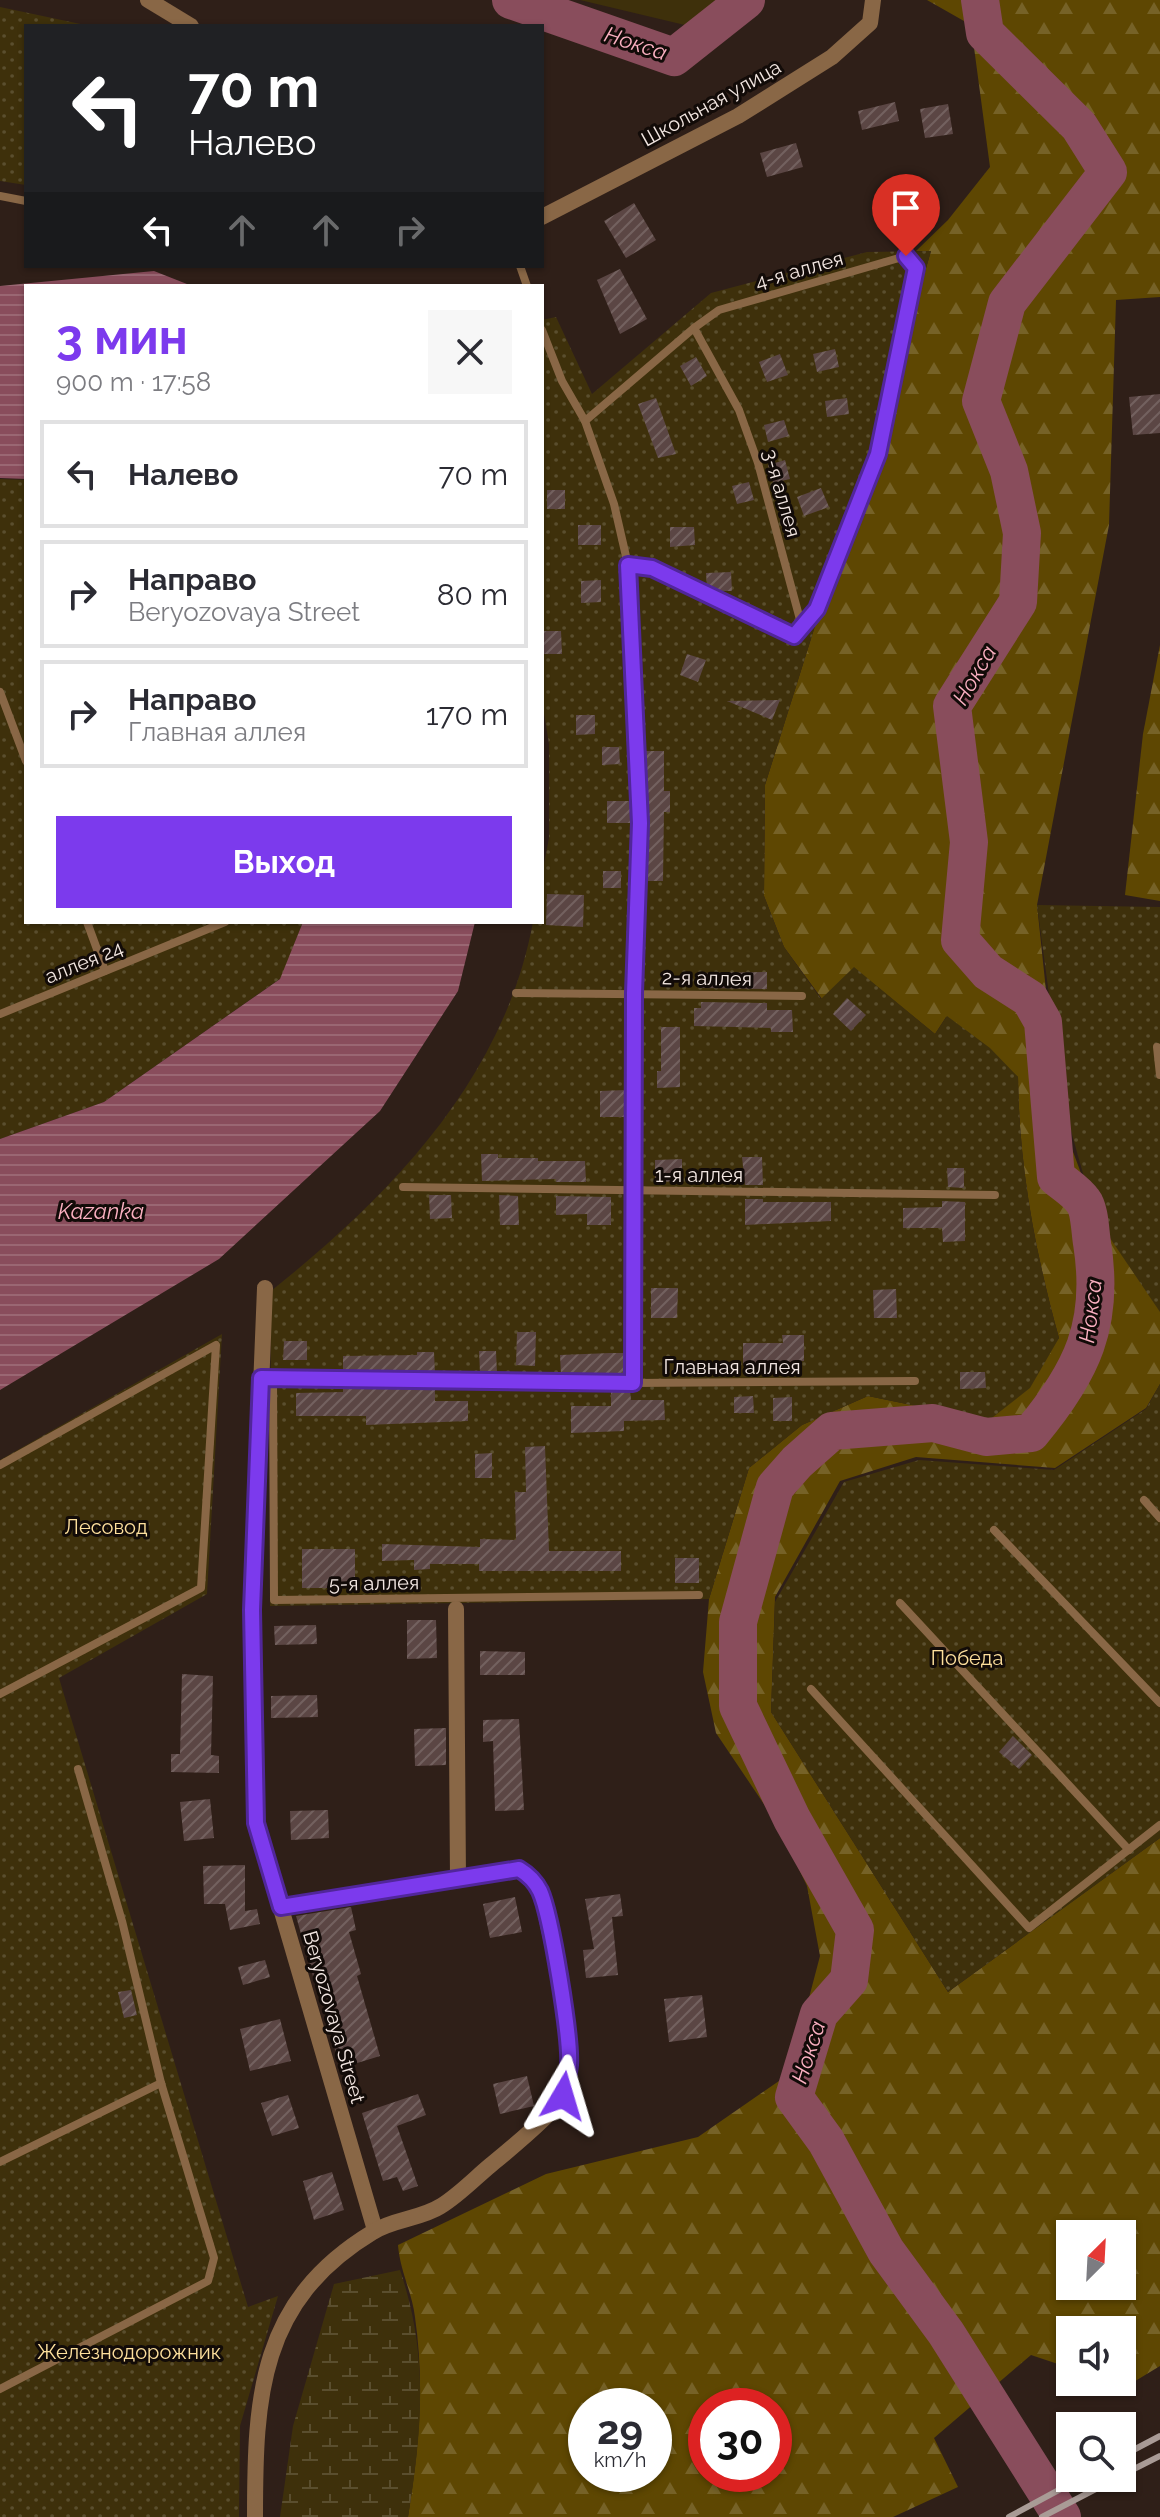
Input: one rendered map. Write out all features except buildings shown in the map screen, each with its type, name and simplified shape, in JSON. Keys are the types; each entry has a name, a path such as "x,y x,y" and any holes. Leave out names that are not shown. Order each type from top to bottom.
{"street":[{"path":"148,0 188,24"},
{"name":"Школьная улица","path":"544,216 738,116 832,57 870,23 873,0"},
{"name":"Beryozovaya Street","path":"265,1288 267,1377 252,1610 256,1823 375,2230"},
{"path":"456,1609 458,1879"},
{"path":"255,2517 255,2447 273,2341 291,2305 345,2251 375,2230 440,2207 505,2153 563,2096 569,2064 541,1893 531,1877 519,1869 281,1907"}],"lane":[{"path":"0,196 24,201"},
{"name":"4-я аллея","path":"694,328 719,310 906,256 916,268 878,454 817,609 802,627"},
{"path":"585,421 694,328"},
{"name":"3-я аллея","path":"694,328 739,410 758,463 802,627"},
{"path":"544,335 562,381 585,421 614,504 628,565 640,823 634,993 633,1383"},
{"path":"628,565 652,568 794,636 802,627"},
{"path":"0,692 24,756"},
{"path":"88,924 105,971"},
{"name":"аллея 24","path":"0,1014 220,924"},
{"name":"2-я аллея","path":"516,993 802,996"},
{"path":"1157,1047 1160,1075"},
{"name":"1-я аллея","path":"403,1187 995,1195"},
{"path":"0,1465 216,1345 201,1588 0,1694"},
{"name":"Главная аллея","path":"267,1377 633,1383 915,1381"},
{"name":"5-я аллея","path":"267,1377 274,1600 699,1595"},
{"path":"1144,1500 1160,1518"},
{"path":"994,1530 1160,1703"},
{"path":"900,1603 1129,1850"},
{"path":"811,1689 1029,1928 1160,1825"},
{"path":"0,2389 208,2281 214,2258 161,2083 122,1921 78,1769"},
{"path":"0,2162 161,2083"}],"green space":[{"path":"580,0 723,0 689,26"},
{"path":"927,0 1160,0 1160,297 1116,300 1109,525 1037,905 1059,1114 1095,1211 1160,1310 1160,1384 1146,1408 1055,1468 916,1457 840,1481 775,1597 771,1712 948,1992 1160,1838 1160,2366 1136,2381 1136,2316 1056,2316 1056,2363 1031,2355 934,2438 958,2487 893,2517 408,2517 418,2442 420,2368 413,2308 398,2245 546,2174 698,2137 789,2074 820,1956 807,1886 778,1825 716,1733 703,1672 709,1599 749,1468 802,1425 868,1396 989,1421 1059,1338 1030,1209 1021,1144 1018,1077 946,1017 935,1034 854,968 822,999 784,947 764,896 765,785 815,626 886,446 914,310 931,251 916,251 948,220 990,167 971,25"},
{"path":"0,7 81,24 24,24 24,185 0,181"},
{"path":"931,251 914,310 886,446 815,626 765,785 764,896 784,947 821,999 854,967 935,1034 947,1016 990,1048 1018,1077 1021,1144 1030,1209 1059,1338 1030,1388 988,1421 868,1396 802,1425 749,1468 709,1599 270,1606 271,1291 358,1215 436,1129 469,1082 497,1032 518,979 532,924 544,924 544,864 549,838 549,744 544,713 544,320 556,317 592,394 711,293 867,252"},
{"path":"0,479 24,480 24,924 302,924 281,978 104,1102 0,1139"},
{"path":"1160,645 1160,901 1125,895 1143,734"},
{"path":"1037,905 1160,907 1160,1312 1095,1216 1064,1106"},
{"name":"Железнодорожник","path":"222,1334 207,1594 59,1678 248,2307 278,2296 240,2426 239,2517 0,2517 0,1460"},
{"name":"Победа","path":"1160,1384 1160,1838 948,1992 771,1712 775,1602 844,1482 919,1460 1054,1470 1146,1409"},
{"path":"400,2270 415,2333 420,2393 417,2454 408,2517 280,2517 293,2426 334,2284"}],"water":[{"path":"154,271 187,284 24,284 24,479 0,478 0,286"},
{"name":"Kazanka","path":"302,924 475,924 458,991 380,1111 219,1259 0,1390 0,1139 104,1102 280,979"}],"waterway":[{"name":"Нокса","path":"511,0 674,57 746,0"},
{"name":"Нокса","path":"980,0 985,33 1079,126 1108,172 1007,303 981,401 1009,471 1022,533 1018,602 952,706 969,842 960,940 988,972 1030,999 1043,1022 1056,1177 1083,1201 1089,1221 1095,1272 1092,1323 1086,1346 1064,1389 1031,1433 986,1437 933,1423 832,1431 797,1462 775,1487 738,1622 738,1706 792,1819 855,1930 849,1980 819,2014 794,2097 826,2141 886,2251 946,2333 1062,2517"}],"railway":[{"path":"1136,2449 1160,2436"},
{"path":"1136,2468 1160,2456"},
{"path":"1009,2517 1056,2492"},
{"path":"1042,2517 1090,2492"}],"route":[{"path":"563,2096 569,2064 563,2014 546,1912 541,1893 531,1877 519,1869 281,1907 256,1823 252,1610 261,1378 633,1383 634,993 640,823 628,565 652,568 794,636 817,609 878,454 916,268 906,256"}],"park label":[{"name":"Лесовод","path":"106,1527"}]}
